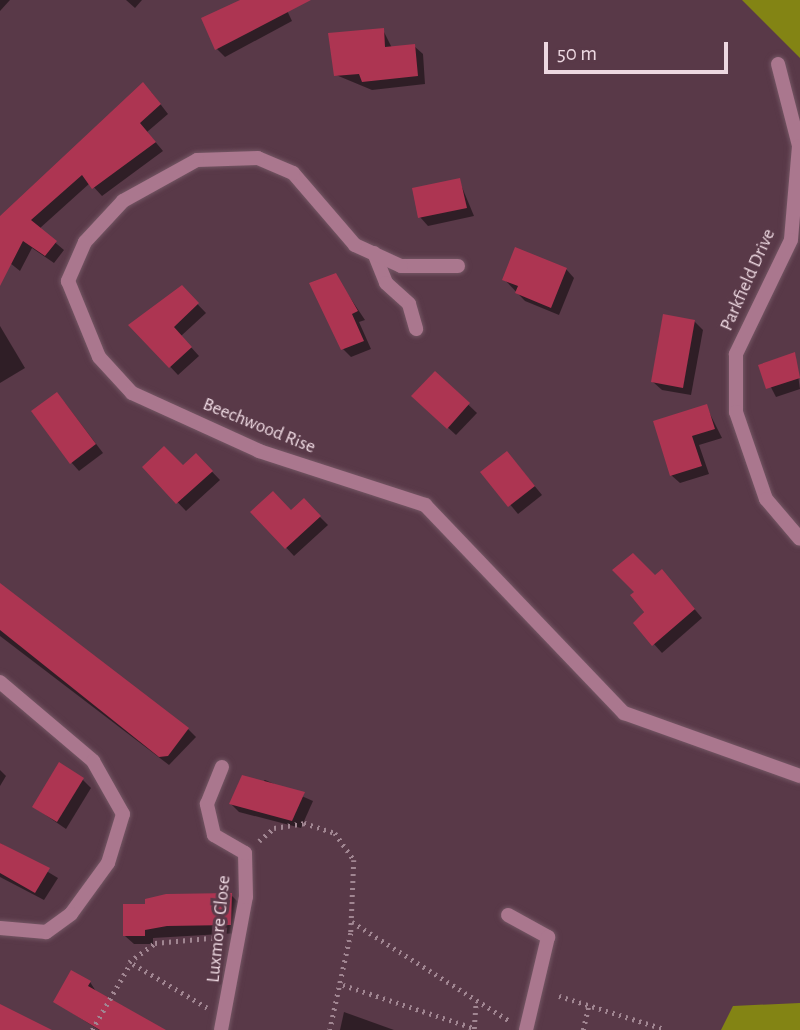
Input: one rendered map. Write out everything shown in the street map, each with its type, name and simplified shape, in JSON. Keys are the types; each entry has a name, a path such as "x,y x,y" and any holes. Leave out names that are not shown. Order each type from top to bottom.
{"street":[{"name":"Parkfield Drive","path":"778,64 799,146 795,244 736,355 736,412 766,499 800,539"},
{"name":"Beechwood Rise","path":"458,265 401,266 355,245 293,173 258,158 197,160 123,201 85,242 68,281 99,357 132,393 259,451 425,505 624,713 800,776"},
{"path":"374,253 386,284 409,304 416,329"},
{"path":"0,682 93,761 123,814 108,863 71,914 46,932 0,929"},
{"name":"Luxmore Close","path":"221,1030 240,938 245,853 214,835 207,804 222,767"},
{"path":"508,915 548,937 521,1027"}],"path":[{"path":"245,853 274,828 304,823 335,834 354,860 352,921 343,985 330,1030"},
{"path":"352,921 416,957 476,1003 521,1027"},
{"path":"92,1030 131,964 155,943 240,938"},
{"path":"131,964 226,1015"},
{"path":"343,985 474,1029 476,1003"},
{"path":"559,996 664,1029"},
{"path":"583,1030 589,1005"}],"shaded area":[{"path":"742,0 800,0 800,58"},
{"path":"800,1003 800,1030 721,1030 733,1006"}],"building":[{"path":"240,0 311,0 215,50 201,18"},
{"path":"384,28 385,47 415,44 418,76 362,82 359,74 334,76 328,33"},
{"path":"143,82 161,104 140,123 156,142 92,189 82,175 31,220 57,241 45,256 23,241 0,286 0,216"},
{"path":"460,178 467,208 418,218 412,188"},
{"path":"515,247 567,268 551,308 515,293 518,286 502,280"},
{"path":"336,273 358,311 352,314 364,341 341,350 309,283"},
{"path":"182,285 199,303 174,327 192,347 169,368 128,325"},
{"path":"663,314 695,320 683,388 651,382"},
{"path":"795,352 800,378 766,389 758,365"},
{"path":"435,371 470,403 447,429 411,396"},
{"path":"57,392 96,444 70,464 31,411"},
{"path":"707,404 715,429 692,436 702,466 670,476 653,421"},
{"path":"164,446 183,465 196,453 213,471 176,504 142,467"},
{"path":"507,451 535,486 508,507 480,472"},
{"path":"273,491 291,510 304,498 321,516 285,549 250,512"},
{"path":"633,553 655,575 662,569 695,609 652,646 633,623 644,612 630,595 634,592 612,570"},
{"path":"0,583 189,728 168,756 159,757 0,630"},
{"path":"59,762 84,778 57,822 32,807"},
{"path":"242,775 305,792 292,821 229,804"},
{"path":"0,843 50,868 35,893 0,873"},
{"path":"232,893 231,925 167,926 145,930 145,936 123,936 123,904 145,904 145,899 166,894"},
{"path":"71,970 91,981 88,986 166,1030 100,1030 53,1002"},
{"path":"0,1004 52,1030 0,1030"}]}
